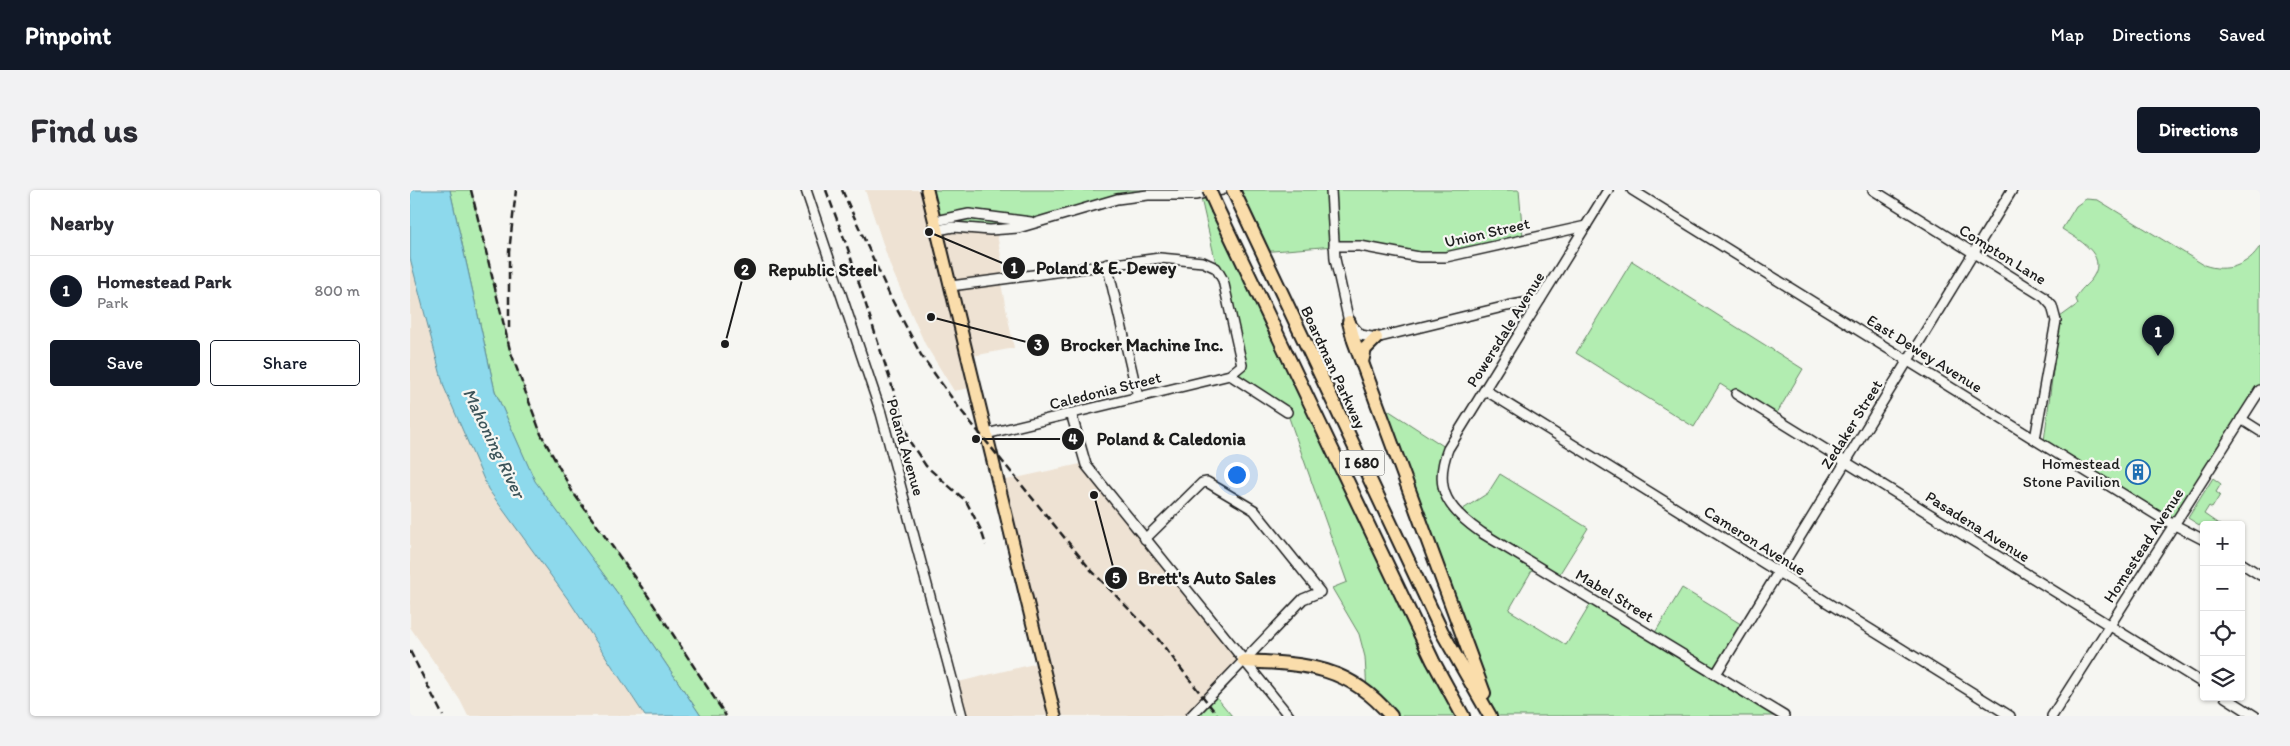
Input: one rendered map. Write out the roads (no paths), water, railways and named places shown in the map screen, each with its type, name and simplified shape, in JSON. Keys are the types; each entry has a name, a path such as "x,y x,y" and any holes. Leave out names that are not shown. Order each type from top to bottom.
{"highway":[{"name":"I 680","path":"1208,190 1425,643 1463,716"},
{"name":"Boardman Parkway","path":"1232,190 1442,632 1490,716"},
{"path":"1349,322 1433,560 1494,716"},
{"path":"1362,362 1367,346 1376,338"},
{"path":"1244,660 1296,663 1315,666 1338,674 1360,686 1391,716"}],"main road":[{"path":"928,190 1055,716"}],"street":[{"name":"Poland Avenue","path":"806,190 881,413 962,716"},
{"path":"937,226 1010,229 1117,199 1148,195 1195,196 1222,190"},
{"path":"1330,190 1332,232 1337,272 1349,322 1361,335 1376,338 1507,306 1540,300"},
{"name":"Powersdale Avenue","path":"1444,488 1443,465 1448,449 1608,190"},
{"name":"East Dewey Avenue","path":"1632,190 2174,525 2185,528 2200,537"},
{"name":"Compton Lane","path":"1873,190 2044,297 2055,313 2056,321 2035,439"},
{"name":"Zedaker Street","path":"1716,674 1777,571 2012,190"},
{"path":"937,226 969,214 1036,223"},
{"name":"Union Street","path":"1334,246 1360,246 1418,257 1446,257 1586,226"},
{"path":"951,286 1164,258 1203,262 1216,268 1223,280 1242,360 1240,368 1230,375 1287,412"},
{"path":"1108,264 1138,397"},
{"name":"Caledonia Street","path":"986,434 1230,375"},
{"name":"Cameron Avenue","path":"1485,390 2010,716"},
{"name":"Homestead Avenue","path":"2052,716 2260,390"},
{"name":"Pasadena Avenue","path":"1736,394 2200,682"},
{"path":"1071,413 1086,465 1289,716"},
{"path":"2241,419 2260,431"},
{"path":"1145,539 1202,483 1208,482 1254,510 1320,592 1303,599 1191,716"},
{"name":"Mabel Street","path":"1444,488 1448,500 1457,514 1476,528 1784,716"},
{"path":"2245,566 2260,575"},
{"path":"2231,701 2255,716"}],"water":[{"name":"Mahoning River","path":"410,190 450,190 495,391 535,481 627,606 701,716 645,716 570,602 488,489 444,387 410,258"}],"railway":[{"path":"471,190 510,350 541,434 572,491 648,596 726,716"},
{"path":"509,328 509,252 516,190"},
{"path":"826,190 848,249 910,442 926,466 966,501 981,530 986,545"},
{"path":"842,190 890,296 921,355 959,408 1090,569 1158,639 1218,716"},
{"path":"410,651 443,716"}],"place":[{"name":"Poland & E. Dewey","path":"929,232"},
{"name":"Brocker Machine Inc.","path":"931,317"},
{"name":"Republic Steel","path":"725,344"},
{"name":"Homestead Park","path":"2158,356"},
{"name":"Poland & Caledonia","path":"976,439"},
{"name":"Homestead Stone Pavilion","path":"2138,472"},
{"name":"Brett's Auto Sales","path":"1094,495"}]}
